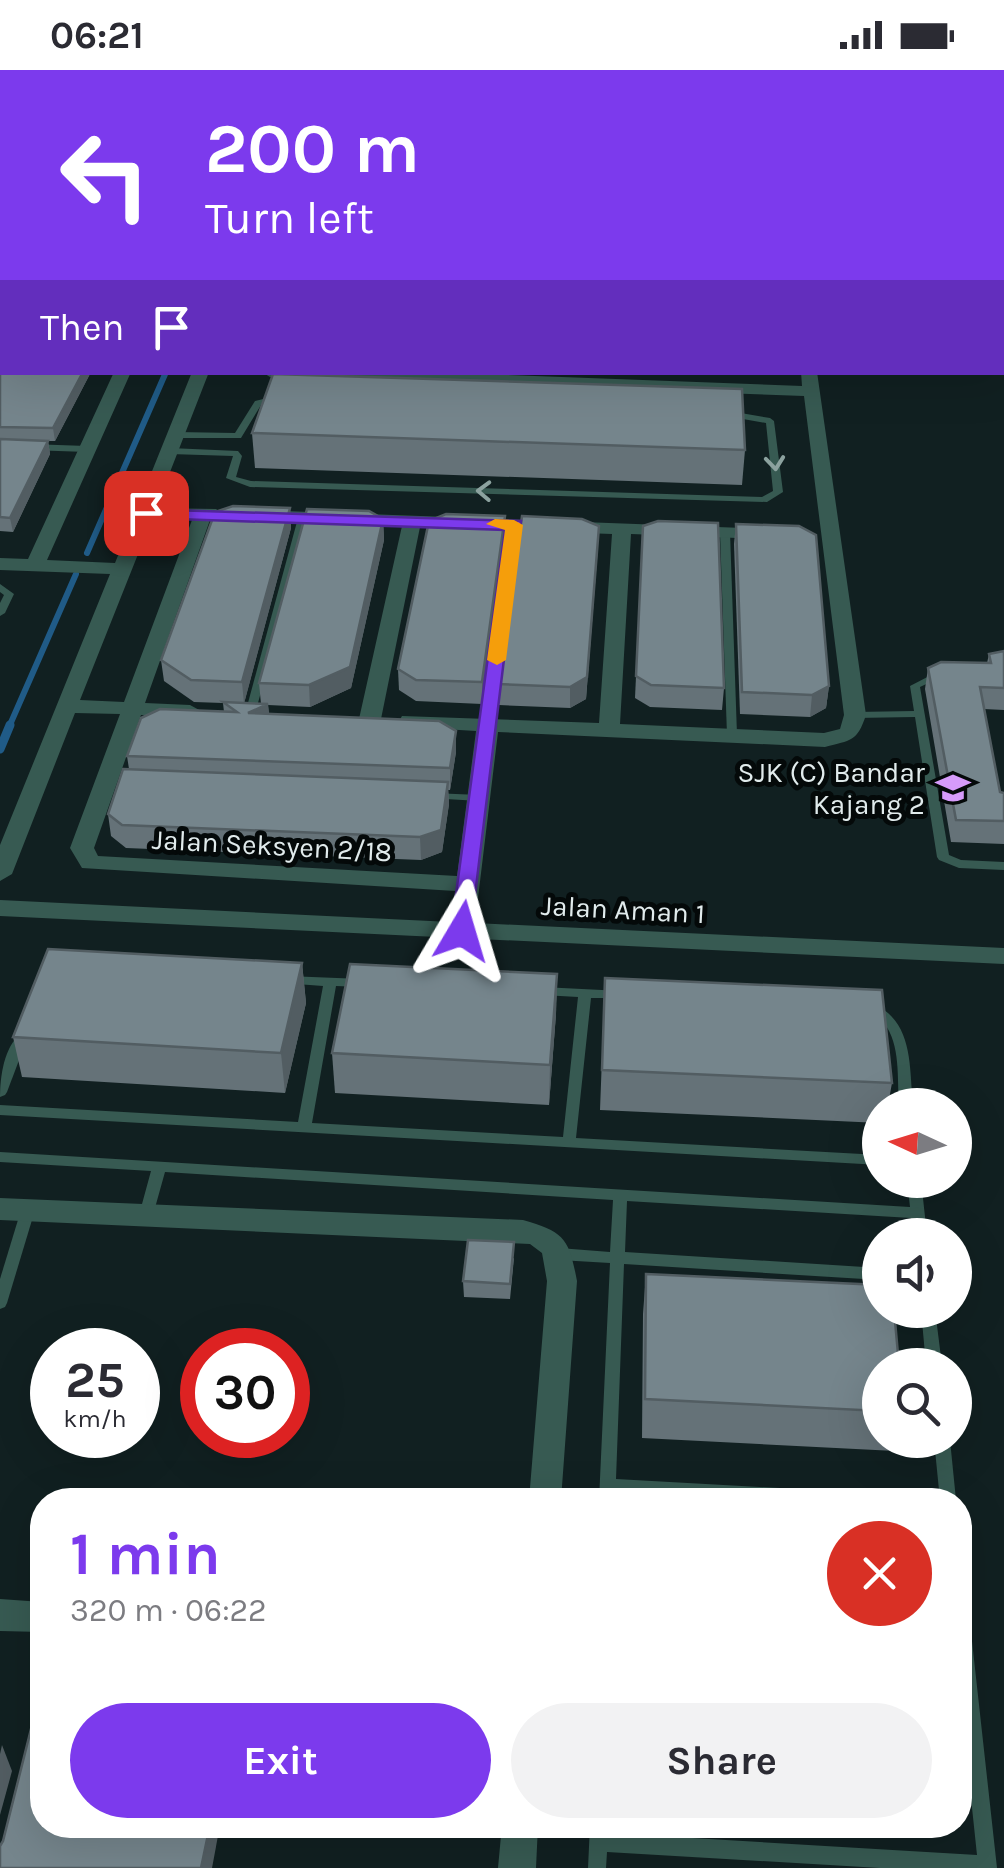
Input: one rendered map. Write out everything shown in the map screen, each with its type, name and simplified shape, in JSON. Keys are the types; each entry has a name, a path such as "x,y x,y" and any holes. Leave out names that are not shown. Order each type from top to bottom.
{"street":[{"path":"34,566 122,375"},
{"path":"0,874 200,375"},
{"path":"412,522 361,719 825,740 849,733 855,715 812,535 810,382 422,375"},
{"path":"146,513 812,535"},
{"path":"133,708 203,515"},
{"path":"609,730 622,528"},
{"path":"0,564 124,569"},
{"path":"70,706 239,714"},
{"name":"Jalan Seksyen 2/18","path":"133,708 116,784 82,848 90,863 106,867 468,884"},
{"path":"462,931 488,725"},
{"name":"Jalan Aman 1","path":"0,908 1004,956"},
{"path":"14,1210 523,1230 540,1236 559,1254 562,1282 546,1488"},
{"path":"0,1615 30,1617"},
{"path":"517,1868 519,1838"}],"lane":[{"path":"173,443 238,436 258,404 288,396"},
{"path":"173,443 235,453 238,456 231,478 250,484 764,500 778,492 770,421 710,413"},
{"path":"0,446 87,448"},
{"path":"239,714 303,518"},
{"path":"488,725 514,525"},
{"path":"725,532 732,736"},
{"path":"0,587 9,594 0,612"},
{"path":"950,672 915,686 943,857 959,864 1004,866"},
{"path":"855,715 920,714"},
{"path":"420,796 478,798"},
{"path":"272,979 369,984"},
{"path":"304,1126 330,982"},
{"path":"526,990 642,996"},
{"path":"569,1142 584,993"},
{"path":"852,1006 887,1013 898,1028 904,1088"},
{"path":"0,1092 26,1025"},
{"path":"0,1110 862,1159"},
{"path":"0,1157 918,1213"},
{"path":"146,1215 160,1166"},
{"path":"608,1488 620,1195"},
{"path":"916,1198 918,1218"},
{"path":"0,1303 14,1210"},
{"path":"559,1254 862,1273"},
{"path":"944,1458 947,1488"},
{"path":"656,1838 988,1867 972,1722"},
{"path":"597,1868 599,1838"}],"building":[{"path":"0,375 81,375 53,428 0,427"},
{"path":"273,375 742,389 745,450 252,433"},
{"path":"0,439 48,441 10,518 0,517"},
{"path":"233,506 290,508 242,682 191,680 161,660 215,512"},
{"path":"307,509 369,511 383,519 350,667 309,685 259,683"},
{"path":"446,514 505,516 482,682 416,680 398,669 429,521"},
{"path":"522,516 582,519 599,526 587,677 570,687 499,684"},
{"path":"658,521 718,523 724,688 651,685 636,676 643,526"},
{"path":"736,524 799,526 816,535 829,686 812,695 742,692"},
{"path":"1004,651 1004,688 980,687 1000,792 1004,793 1004,821 956,820 928,668 941,662 991,663 989,654"},
{"path":"223,702 268,704 248,713 439,721 456,731 450,768 127,756 141,718 160,709 237,712"},
{"path":"123,769 448,782 441,830 420,837 122,825 108,814"},
{"path":"48,949 302,963 281,1053 13,1037"},
{"path":"350,964 557,974 550,1065 332,1053"},
{"path":"605,978 882,990 892,1083 602,1070"},
{"path":"468,1240 514,1242 510,1284 463,1281"},
{"path":"646,1274 862,1284 862,1328 896,1328 897,1348 862,1348 862,1410 645,1399"},
{"path":"30,1733 30,1838 207,1838 201,1868 0,1868"}],"waterway":[{"path":"87,553 165,375"},
{"path":"9,727 76,574"},
{"path":"0,749 10,725"}],"slow traffic":[{"path":"495,524 514,525 497,660"}],"place":[{"name":"SJK (C) Bandar Kajang 2","path":"953,788"}],"route":[{"path":"146,513 514,525 462,931"}]}
